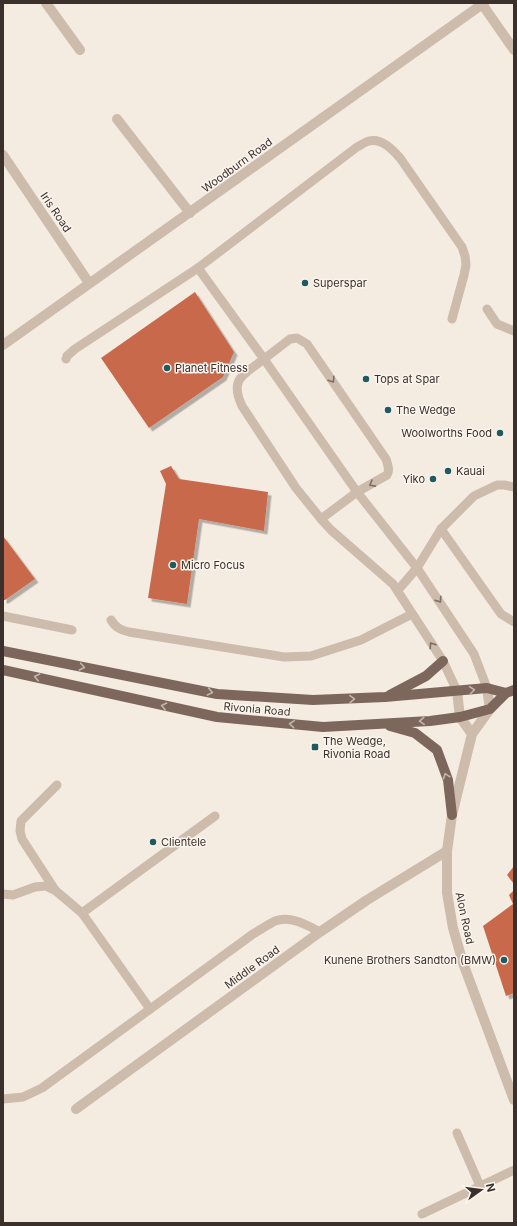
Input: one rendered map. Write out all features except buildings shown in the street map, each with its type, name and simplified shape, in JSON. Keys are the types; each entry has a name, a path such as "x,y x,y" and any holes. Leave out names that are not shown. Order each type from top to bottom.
{"main road":[{"name":"Rivonia Road","path":"3,651 217,694 313,700 385,698 487,688 510,692"},
{"path":"385,698 426,676 443,662"},
{"name":"Rivonia Road","path":"3,670 216,717 323,727 430,721 460,717 490,709 510,692"},
{"path":"377,723 415,733 436,750 448,780 452,815"}],"street":[{"path":"46,3 80,50"},
{"path":"483,4 514,50"},
{"name":"Woodburn Road","path":"3,345 483,4"},
{"path":"117,119 190,213"},
{"name":"Iris Road","path":"3,155 89,283"},
{"path":"487,688 490,709"},
{"path":"456,691 460,717 472,734"},
{"name":"Alon Road","path":"490,709 472,734 452,815 447,851 447,893 453,928 463,963 512,1086 514,1100"},
{"name":"Middle Road","path":"76,1109 320,932 367,900 447,851"}],"lane":[{"path":"66,360 67,356 74,349 198,268 357,147 370,141 377,141 393,150 400,158 462,247 466,265 452,319"},
{"path":"198,268 357,492 417,568 474,654 487,688"},
{"path":"487,309 497,324 514,331"},
{"path":"321,519 357,492 386,475 388,473 388,464 311,348 301,339 294,338 239,379 236,388 242,406 296,488 321,519 331,530 388,578 398,590 443,662 456,691"},
{"path":"398,590 417,568 441,529 474,496 501,484 514,487"},
{"path":"441,529 501,614 514,622"},
{"path":"111,620 114,625 120,629 129,632 284,657 311,656 340,648 361,640 412,614"},
{"path":"3,616 72,630"},
{"path":"56,891 22,839 20,831 21,821 57,785"},
{"path":"82,912 215,816"},
{"path":"3,894 13,895 35,887 46,886 56,891 82,912 150,1009"},
{"path":"3,1099 23,1097 42,1088 252,934 276,921 289,919 301,922 320,932"},
{"path":"457,1133 480,1186"},
{"path":"422,1214 514,1170"}],"place":[{"name":"Superspar","path":"305,283"},
{"name":"Planet Fitness","path":"167,368"},
{"name":"Tops at Spar","path":"366,379"},
{"name":"The Wedge","path":"388,410"},
{"name":"Woolworths Food","path":"500,433"},
{"name":"Kauai","path":"448,471"},
{"name":"Yiko","path":"433,479"},
{"name":"Micro Focus","path":"173,565"},
{"name":"The Wedge, Rivonia Road","path":"315,747"},
{"name":"Clientele","path":"153,842"},
{"name":"Kunene Brothers Sandton (BMW)","path":"504,960"}]}
